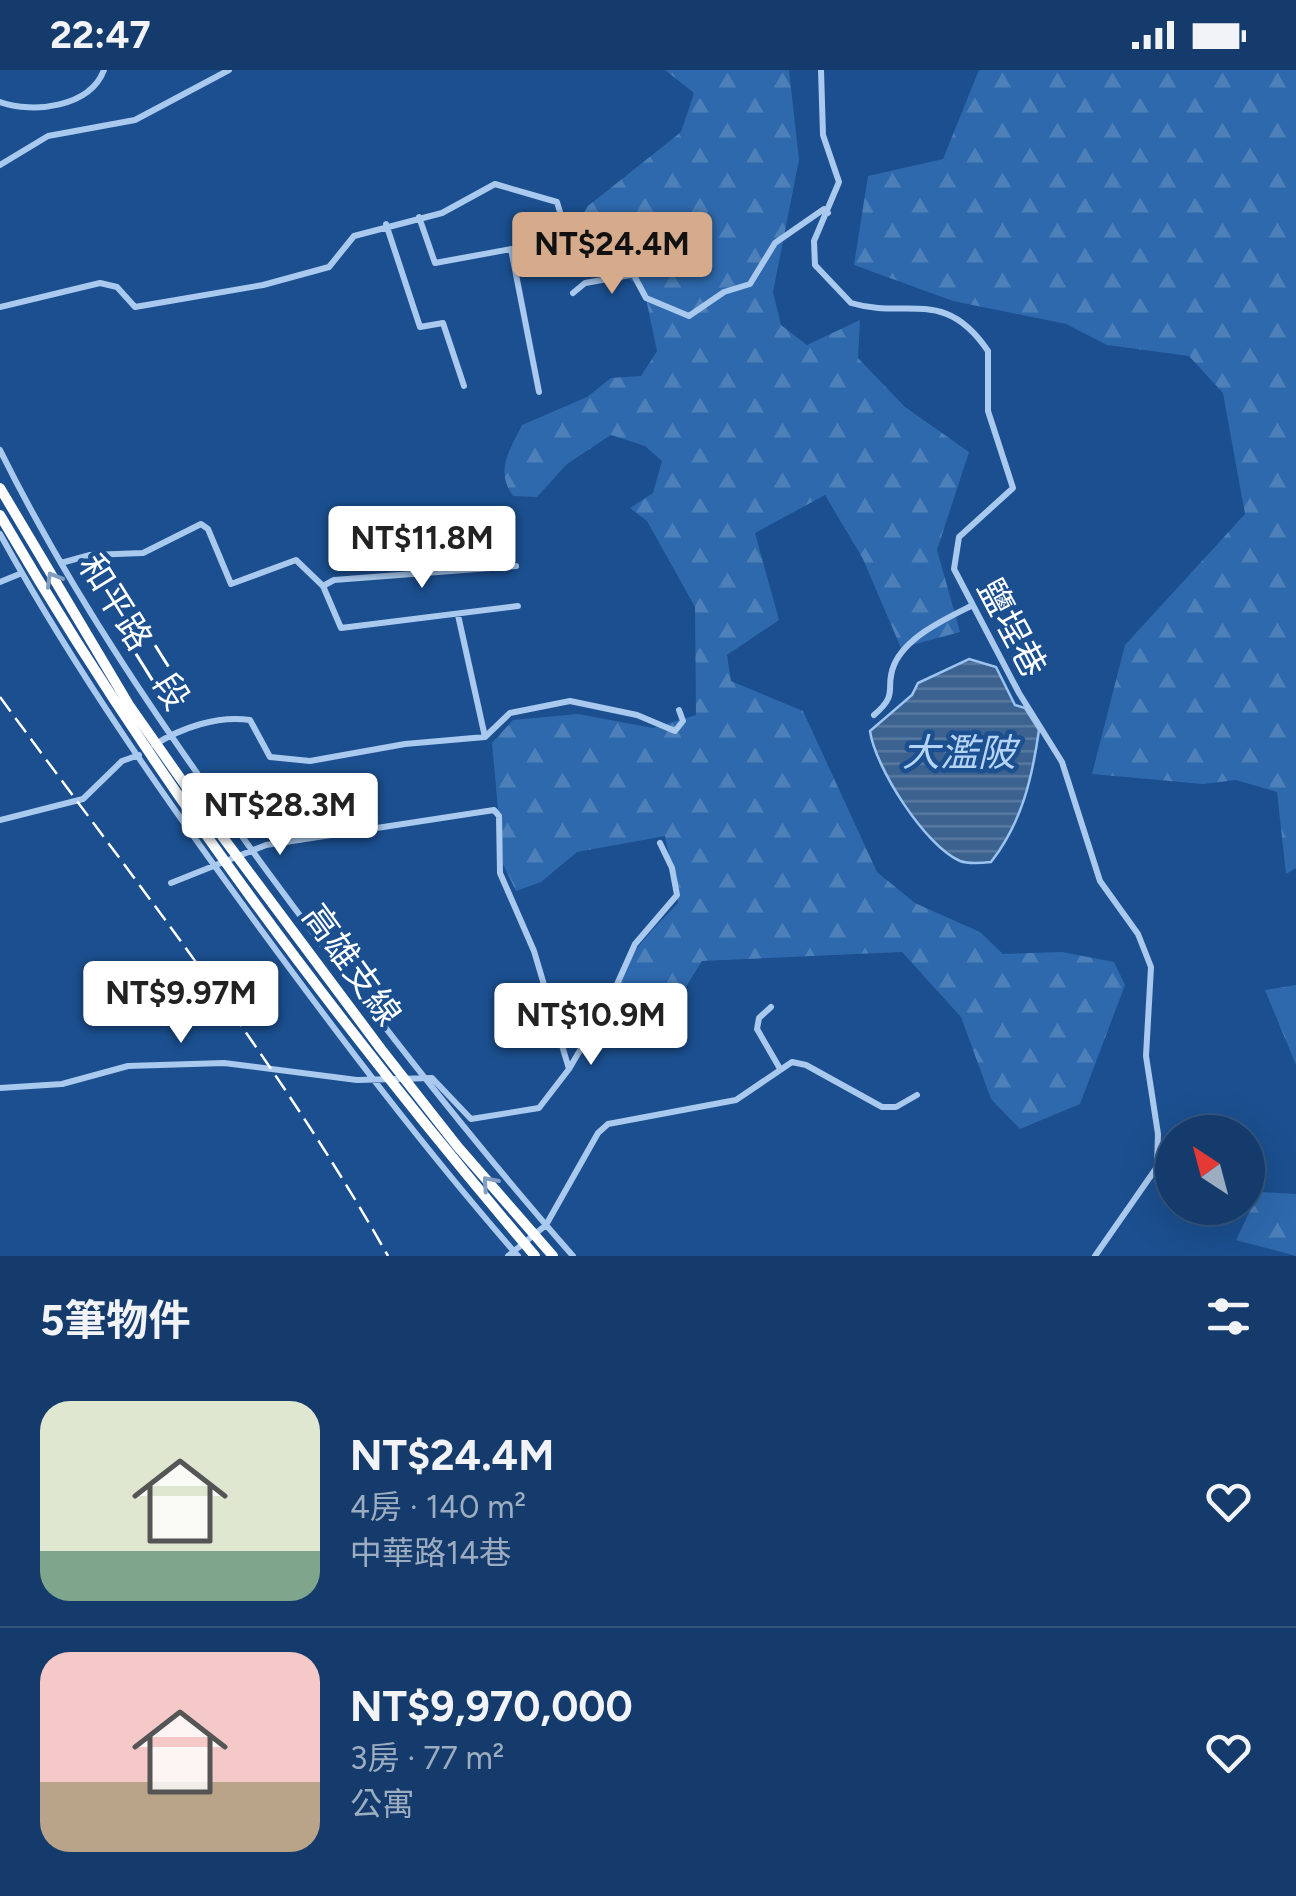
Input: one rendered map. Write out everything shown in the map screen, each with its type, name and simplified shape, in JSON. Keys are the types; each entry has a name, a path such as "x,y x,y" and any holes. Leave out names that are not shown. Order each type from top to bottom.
{"highway":[{"name":"高雄支線","path":"0,488 120,691 204,812 380,1050 553,1256"},
{"name":"高雄支線","path":"0,515 124,720 240,882 413,1114 535,1256"}],"street":[{"path":"0,102 14,107 66,102 94,89 104,70"},
{"path":"0,165 48,136 135,120 229,70"},
{"name":"鹽埕巷","path":"821,70 823,135 839,178 828,214 814,241 812,258 847,300 864,306 936,309 967,329 991,358 988,411 1013,488 995,508 966,528 956,546 954,569 971,606 1062,762 1100,880 1149,955 1146,1056 1158,1134 1157,1167 1094,1256"},
{"path":"0,307 100,283 117,287 136,307 263,284 329,267 354,236 386,224 442,214 489,186 505,185 556,202 568,239 614,257 636,274 646,298 689,316 724,292 750,284 775,243 824,210 828,214"},
{"path":"419,216 435,263 511,250 540,392"},
{"path":"386,224 420,326 443,323 464,386"},
{"path":"573,293 585,283 636,274"},
{"name":"和平路二段","path":"0,450 62,564 169,736 420,1076 572,1256"},
{"path":"62,564 90,555 142,552 202,524 208,529 231,584 296,560 323,586 340,628 392,618 458,615 518,606"},
{"name":"和平路二段","path":"0,534 138,756 215,867 369,1077 513,1254"},
{"path":"323,586 334,580 516,566"},
{"path":"0,582 22,573"},
{"path":"874,715 892,696 897,660 932,626 971,606"},
{"path":"458,615 485,738"},
{"path":"0,820 82,799 122,761 138,756 169,736 203,724 250,720 270,757 310,761 405,744 485,738 510,713 536,712 554,702 602,706 674,730 683,721 679,710"},
{"path":"171,883 255,854 266,846 489,810 498,812 500,873 534,951 569,1069"},
{"path":"0,1088 62,1084 128,1066 238,1064 282,1074 338,1078 420,1076 441,1084 471,1119 542,1106 592,1028 601,1000 616,988 635,944 677,894 672,868 660,843"},
{"path":"771,1007 759,1018 756,1029 779,1067"},
{"path":"513,1254 546,1225 602,1128 736,1100 779,1067 800,1062 882,1108 896,1108 918,1095"}],"green space":[{"path":"665,70 789,70 799,160 773,292 781,325 807,345 860,320 858,358 905,407 969,452 937,550 960,632 901,648 863,559 825,495 755,533 779,620 727,655 731,681 803,711 877,872 915,903 980,932 1003,954 1062,952 1114,962 1125,985 1080,1104 1020,1129 991,1099 961,1017 902,952 702,961 655,1036 613,1016 625,967 678,903 665,836 577,852 541,882 516,891 503,864 492,743 513,720 578,714 653,728 696,715 695,607 647,521 630,508 653,493 662,461 645,446 611,435 567,464 537,497 513,496 505,478 509,452 522,425 587,397 611,378 641,376 657,351 644,289 604,263 580,263 562,248 588,206 681,132 694,93"},
{"path":"979,70 1296,70 1296,868 1286,874 1277,792 1236,780 1203,784 1092,774 1125,645 1245,514 1223,393 1189,356 1107,345 1066,324 953,301 854,265 868,176 943,159"},
{"path":"1296,985 1296,1065 1265,990"},
{"path":"1265,1192 1296,1194 1296,1256 1236,1240 1243,1225 1265,1225"}],"water":[{"name":"大濫陂","path":"969,659 996,667 1015,705 1025,708 1039,730 1018,816 991,862 983,863 960,861 946,853 917,823 891,784 870,731 912,695 918,683"}],"railway":[{"path":"0,697 252,1041 388,1256"}]}
